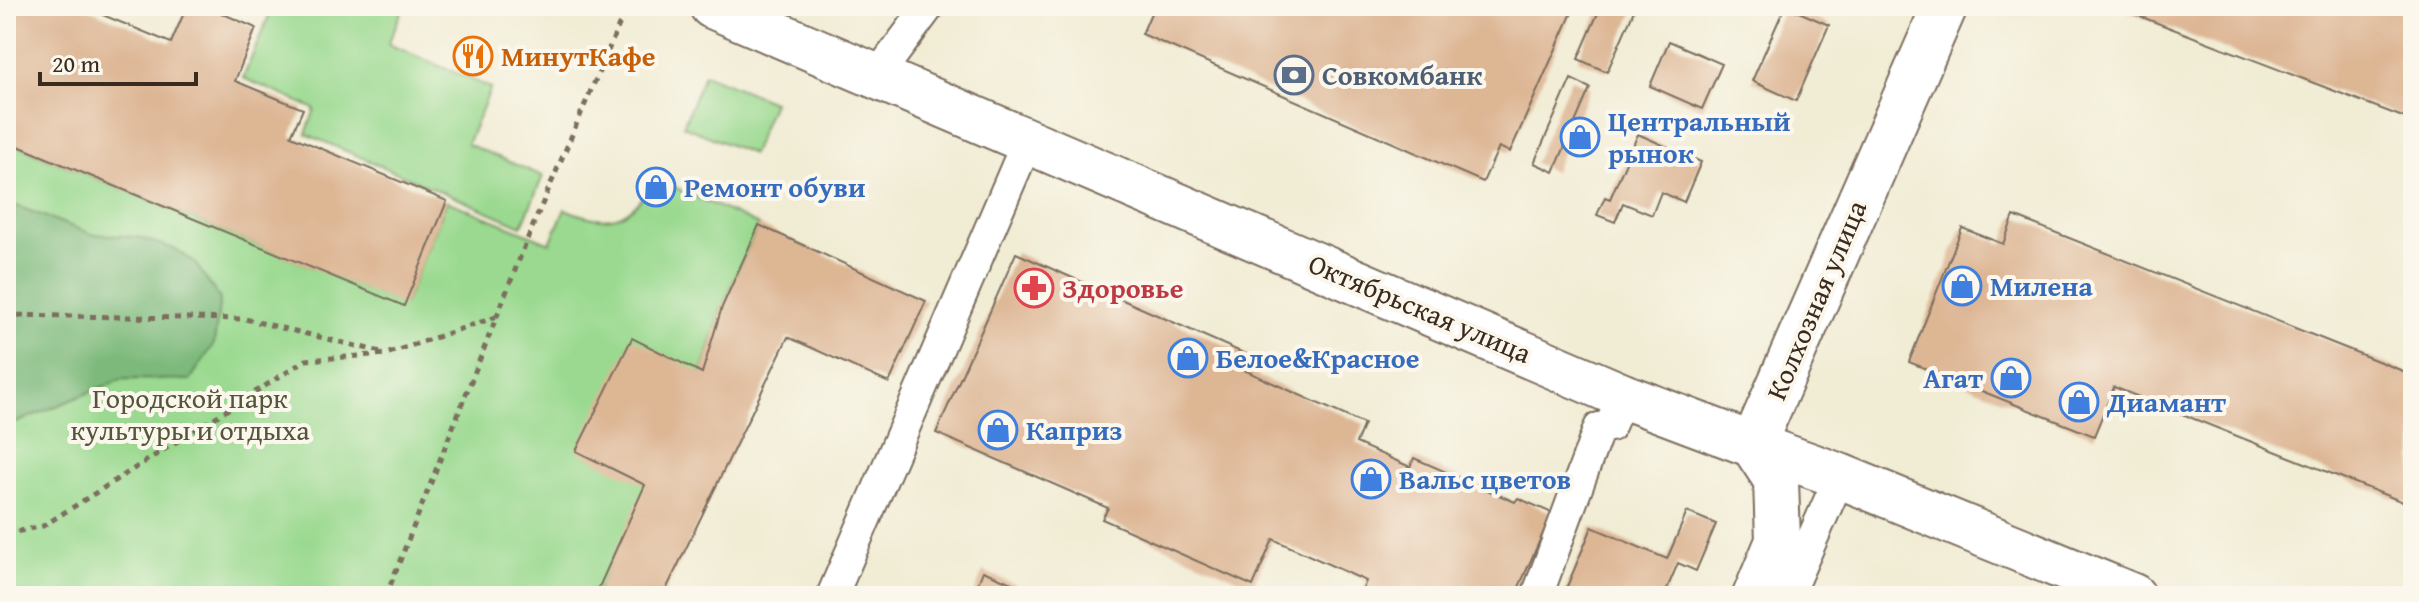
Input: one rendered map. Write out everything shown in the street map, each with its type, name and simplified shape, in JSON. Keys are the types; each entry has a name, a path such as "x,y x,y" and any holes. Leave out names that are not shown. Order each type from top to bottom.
{"street":[{"name":"Октябрьская улица","path":"712,6 1623,396 1840,476 2133,596"},
{"name":"Колхозная улица","path":"1753,445 1945,6"},
{"path":"1753,445 1776,480 1778,541 1755,596"}],"lane":[{"path":"877,76 929,6"},
{"path":"832,596 1028,140"},
{"path":"1537,596 1599,428 1610,426 1623,396"},
{"path":"1787,596 1840,476"}],"path":[{"path":"386,596 496,317 622,18"},
{"path":"6,315 245,319 386,354"},
{"path":"6,534 43,526 306,360 386,354 496,317"}],"green space":[{"path":"273,6 404,6 388,44 491,88 467,144 543,176 522,226 306,134 315,109 243,78"},
{"path":"704,74 773,102 752,154 683,126"},
{"name":"Городской парк культуры и отдыха","path":"6,141 404,305 447,201 550,243 565,209 594,218 617,217 637,204 654,178 759,225 722,307 702,373 595,596 6,596"},
{"path":"6,202 92,234 138,237 177,250 195,263 220,299 214,344 190,380 122,379 6,427"}],"building":[{"path":"6,6 81,6 171,43 187,6 205,6 256,28 235,81 303,109 291,136 447,201 404,306 6,141"},
{"path":"1154,6 1575,6 1510,152 1499,147 1483,182 1142,34"},
{"path":"1601,6 1636,6 1607,72 1578,59"},
{"path":"1785,6 1829,25 1796,101 1752,81"},
{"path":"2113,6 2401,6 2413,10 2413,121"},
{"path":"1669,41 1722,64 1702,109 1650,86"},
{"path":"1571,79 1590,88 1554,172 1534,163"},
{"path":"1638,134 1701,162 1684,202 1661,192 1652,215 1623,203 1615,222 1597,215 1605,197 1610,199"},
{"name":"Ремонт обуви","path":"654,178 665,183 659,197 647,192"},
{"path":"2014,216 2413,375 2413,506 2114,387 2094,436 1909,362 1962,228 2003,244"},
{"path":"759,225 926,301 889,383 788,337 663,596 595,596 645,485 576,451 632,338 702,373 722,307"},
{"path":"1016,253 1250,356 1244,370 1364,424 1356,443 1410,467 1414,458 1515,502 1518,498 1552,513 1515,596 1360,596 1366,581 1273,539 1253,586 1102,519 1108,508 936,433"},
{"path":"1687,512 1716,524 1696,571 1678,563 1664,596 1563,596 1592,527 1667,559"},
{"path":"983,571 1043,596 973,596"}],"place":[{"name":"МинутКафе","path":"473,56"},
{"name":"Совкомбанк","path":"1294,75"},
{"name":"Центральный рынок","path":"1580,137"},
{"name":"Ремонт обуви","path":"656,187"},
{"name":"Милена","path":"1962,286"},
{"name":"Здоровье","path":"1034,288"},
{"name":"Белое&Красное","path":"1188,358"},
{"name":"Агат","path":"2011,378"},
{"name":"Диамант","path":"2079,402"},
{"name":"Каприз","path":"998,430"},
{"name":"Вальс цветов","path":"1371,479"}]}
